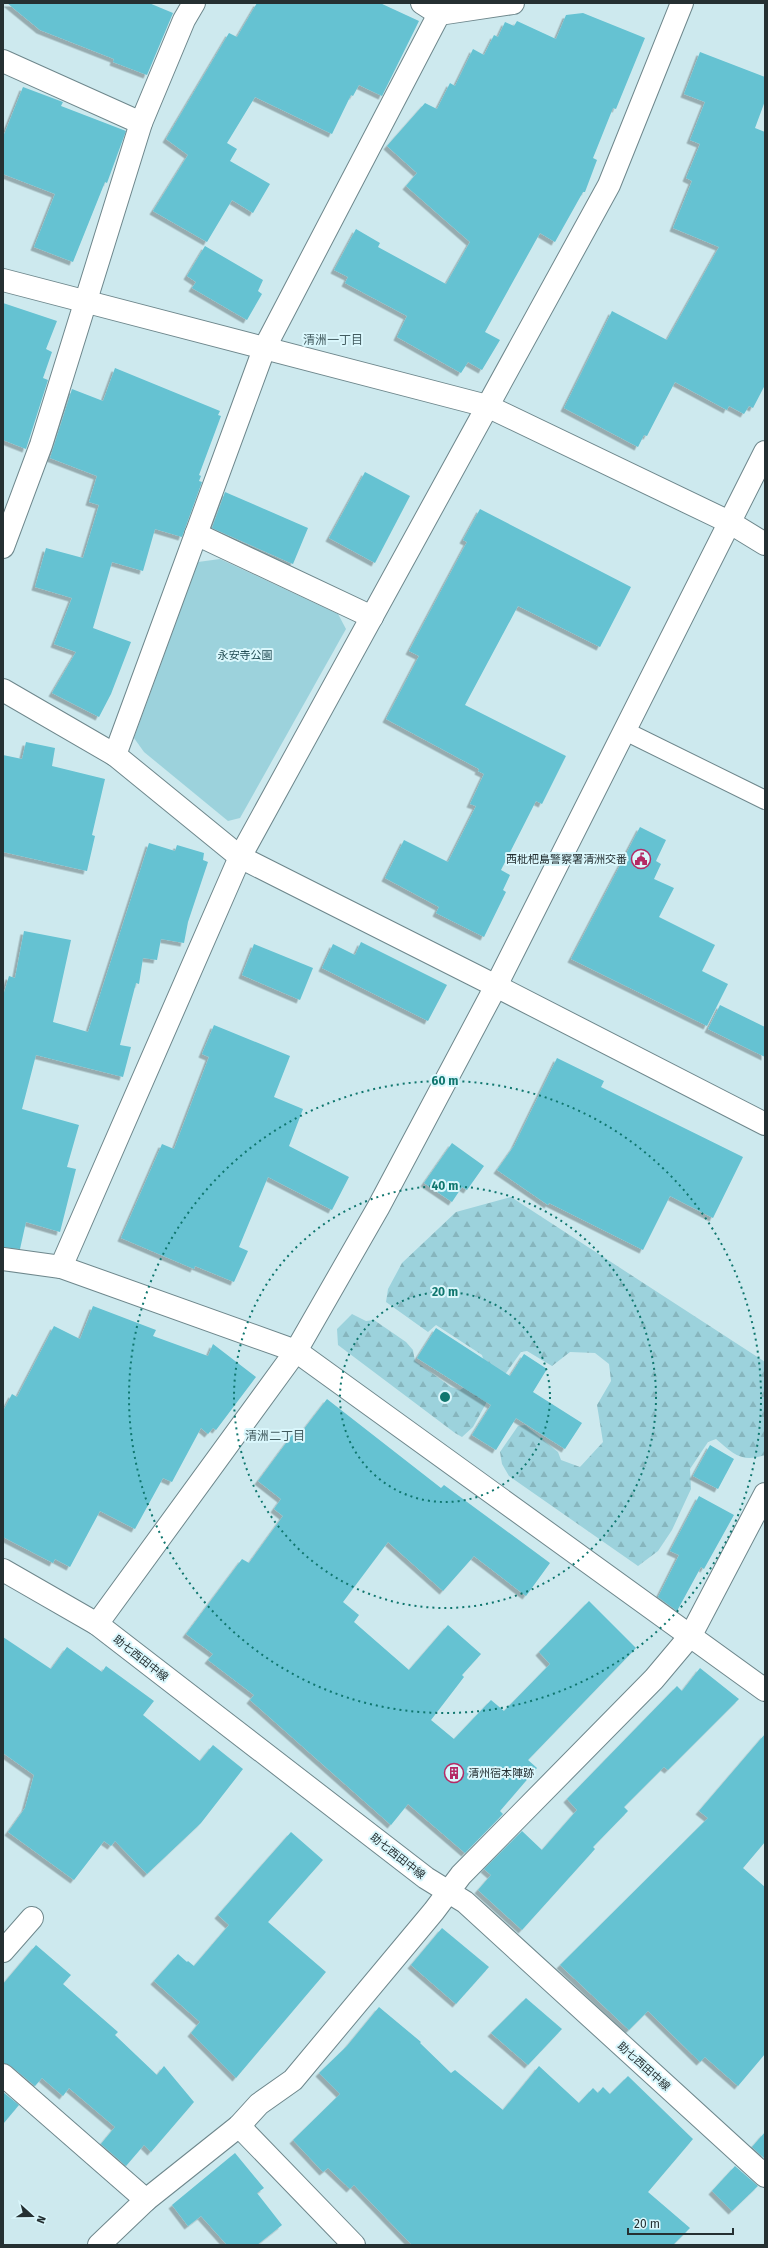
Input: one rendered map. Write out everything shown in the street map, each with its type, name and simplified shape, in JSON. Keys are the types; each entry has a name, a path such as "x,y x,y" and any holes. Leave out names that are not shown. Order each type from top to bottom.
{"street":[{"path":"3,547 41,445 141,123 184,20 194,3"},
{"path":"115,755 264,349 430,9 514,3"},
{"path":"61,1267 240,857 609,185 682,3"},
{"path":"3,61 141,123"},
{"path":"3,280 86,303 487,406 729,522 765,544"},
{"path":"97,1624 296,1351 378,1208 496,986 765,452"},
{"path":"196,534 372,616"},
{"path":"3,690 115,755 240,857 765,1124"},
{"path":"3,1259 61,1267 296,1351 691,1635 765,1690"},
{"path":"99,2245 146,2200 239,2126 259,2104 293,2080 434,1911 461,1875 654,1679 691,1635 765,1494"},
{"name":"助七西田中線","path":"3,1570 97,1624 426,1878 465,1902 765,2176"},
{"path":"3,1951 32,1918"},
{"path":"3,2075 146,2200"},
{"path":"239,2126 354,2245"}],"lane":[{"path":"625,730 765,800"}],"green space":[{"name":"永安寺公園","path":"220,559 338,614 346,629 240,818 228,821 144,752 134,738 198,562"},
{"path":"511,1197 765,1362 765,1455 750,1458 738,1456 716,1439 708,1442 690,1469 691,1489 672,1530 658,1551 638,1566 509,1476 502,1464 500,1452 518,1426 525,1425 558,1452 561,1460 580,1467 603,1442 597,1405 611,1381 609,1364 595,1353 570,1352 552,1366 527,1351 521,1352 504,1376 485,1365 482,1355 436,1325 428,1332 386,1302 388,1289 402,1263 456,1212"},
{"path":"352,1314 366,1321 374,1320 406,1342 413,1350 415,1361 451,1387 460,1390 469,1384 489,1398 473,1427 462,1437 455,1433 338,1345 337,1329"}],"building":[{"path":"7,3 149,3 173,13 147,75 113,62 114,59 40,30"},
{"path":"257,3 380,3 419,21 382,96 359,85 353,96 351,95 332,134 255,97 227,143 237,149 230,161 270,184 253,213 232,200 207,242 153,211 188,155 166,139 229,33 237,37"},
{"path":"583,13 645,38 616,109 613,108 593,158 597,160 585,192 583,192 555,242 540,233 485,332 500,340 482,370 468,362 461,373 397,337 407,316 345,283 348,277 334,270 356,229 380,243 378,247 446,284 470,242 406,186 417,173 387,146 425,103 437,109 450,83 455,86 473,49 484,55 494,35 498,37 505,22 514,26 517,21 556,39 566,15"},
{"path":"700,52 765,77 765,101 755,128 765,132 765,385 753,408 749,406 744,414 729,406 727,410 675,382 647,436 644,435 638,447 564,408 612,311 667,340 719,247 673,228 692,181 686,178 700,144 690,140 705,102 684,94"},
{"path":"23,87 63,102 61,106 126,131 107,183 105,182 73,262 34,247 55,194 3,174 3,137"},
{"path":"205,246 263,280 258,291 262,294 247,320 192,288 196,282 187,276"},
{"path":"3,303 57,321 46,349 52,352 43,378 48,380 26,449 3,440"},
{"path":"115,368 220,411 218,415 221,416 199,475 201,476 199,481 202,482 182,537 155,529 143,571 112,562 93,628 131,642 111,694 99,717 52,693 76,652 54,644 72,598 35,587 46,548 83,558 99,505 89,502 97,476 50,458 72,389 103,401"},
{"path":"365,472 410,496 375,563 329,538"},
{"path":"225,492 308,528 293,564 212,528"},
{"path":"480,509 631,587 600,647 518,606 465,705 566,756 542,804 536,801 501,870 510,875 503,890 506,892 484,937 436,913 439,907 385,878 404,840 448,862 476,806 470,804 484,774 478,771 479,769 386,719 419,656 409,651 467,542 463,540"},
{"path":"26,742 55,748 52,766 105,779 92,835 95,836 87,871 3,852 3,755 22,759"},
{"path":"640,827 666,840 656,861 661,864 654,879 674,888 659,917 715,945 702,971 728,984 707,1026 571,959"},
{"path":"149,843 175,851 177,845 204,853 203,860 208,862 188,922 184,943 161,939 157,960 143,958 139,984 136,983 120,1045 131,1047 123,1077 36,1055 22,1109 79,1125 67,1167 76,1169 60,1232 26,1222 20,1249 3,1247 3,996 9,976 15,978 24,931 71,940 53,1022 88,1032"},
{"path":"361,942 447,985 428,1021 322,968 333,944 355,955"},
{"path":"254,944 313,968 300,1000 242,975"},
{"path":"720,1005 765,1027 765,1057 708,1029"},
{"path":"214,1025 290,1056 274,1097 303,1109 289,1146 349,1177 332,1210 268,1177 239,1247 248,1251 234,1282 195,1266 194,1269 121,1238 162,1144 174,1149 209,1057 202,1054"},
{"path":"557,1058 604,1081 601,1087 743,1157 713,1218 670,1196 643,1250 549,1203 548,1205 497,1170 514,1146"},
{"path":"452,1143 484,1166 467,1190 462,1187 452,1202 424,1183"},
{"path":"93,1306 156,1330 153,1336 208,1356 213,1344 256,1377 216,1430 213,1428 208,1434 201,1428 172,1482 163,1478 135,1529 100,1511 70,1567 55,1559 53,1563 3,1537 3,1411 12,1394 17,1397 54,1326 80,1339"},
{"path":"436,1328 510,1376 524,1354 547,1369 533,1392 582,1423 565,1449 516,1418 496,1450 472,1435 491,1405 417,1358"},
{"path":"327,1399 441,1488 444,1485 550,1563 526,1596 474,1556 443,1591 388,1542 343,1602 359,1615 354,1622 409,1670 448,1625 481,1654 462,1675 464,1677 431,1720 454,1739 491,1700 504,1711 550,1664 539,1652 589,1601 636,1648 528,1760 537,1768 500,1811 503,1814 465,1853 408,1804 391,1825 250,1700 254,1695 208,1660 213,1654 186,1634 242,1559 249,1563 283,1516 274,1509 281,1499 258,1481 292,1435 297,1438"},
{"path":"710,1445 734,1459 718,1489 693,1476"},
{"path":"699,1496 734,1515 704,1569 701,1567 677,1611 658,1597 679,1555 670,1551"},
{"path":"3,1637 51,1669 67,1647 102,1672 106,1666 154,1701 143,1715 200,1761 213,1745 243,1769 201,1823 147,1874 115,1841 111,1846 104,1841 74,1880 8,1832 25,1808 34,1775 3,1753"},
{"path":"700,1668 739,1699 668,1770 664,1767 624,1807 628,1811 593,1847 595,1849 522,1930 478,1890 491,1875 484,1869 522,1831 542,1850 577,1810 567,1799 677,1686 682,1691"},
{"path":"765,1734 765,1842 743,1868 765,1887 765,2054 738,2086 705,2057 700,2062 648,2011 629,2030 560,1965 708,1818 699,1811"},
{"path":"291,1832 323,1860 268,1922 326,1972 236,2078 191,2033 200,2022 154,1981 178,1954 194,1966 229,1925 218,1915"},
{"path":"442,1928 489,1967 456,2004 411,1965"},
{"path":"36,1945 71,1975 63,1984 118,2032 115,2035 157,2075 164,2066 194,2102 151,2152 144,2145 126,2166 101,2144 115,2127 69,2088 63,2096 42,2078 35,2086 11,2066 3,2063 3,1984"},
{"path":"526,1998 562,2029 528,2065 491,2033"},
{"path":"379,2007 421,2042 420,2043 451,2073 455,2070 503,2110 539,2066 579,2103 593,2088 598,2093 603,2087 610,2094 628,2076 693,2139 648,2192 690,2228 673,2245 412,2245 354,2185 350,2189 328,2168 323,2172 293,2140 340,2094 319,2073 347,2046"},
{"path":"3,2092 19,2105 3,2124"},
{"path":"765,2132 765,2159 752,2147"},
{"path":"235,2153 264,2188 257,2193 282,2225 257,2245 227,2245 201,2216 188,2226 172,2205"},
{"path":"735,2166 758,2186 732,2211 712,2191"}],"place":[{"name":"西枇杷島警察署清洲交番","path":"641,859"},
{"name":"清州宿本陣跡","path":"454,1773"}],"district":[{"name":"清洲一丁目","path":"333,340"},
{"name":"清洲二丁目","path":"275,1436"}]}
